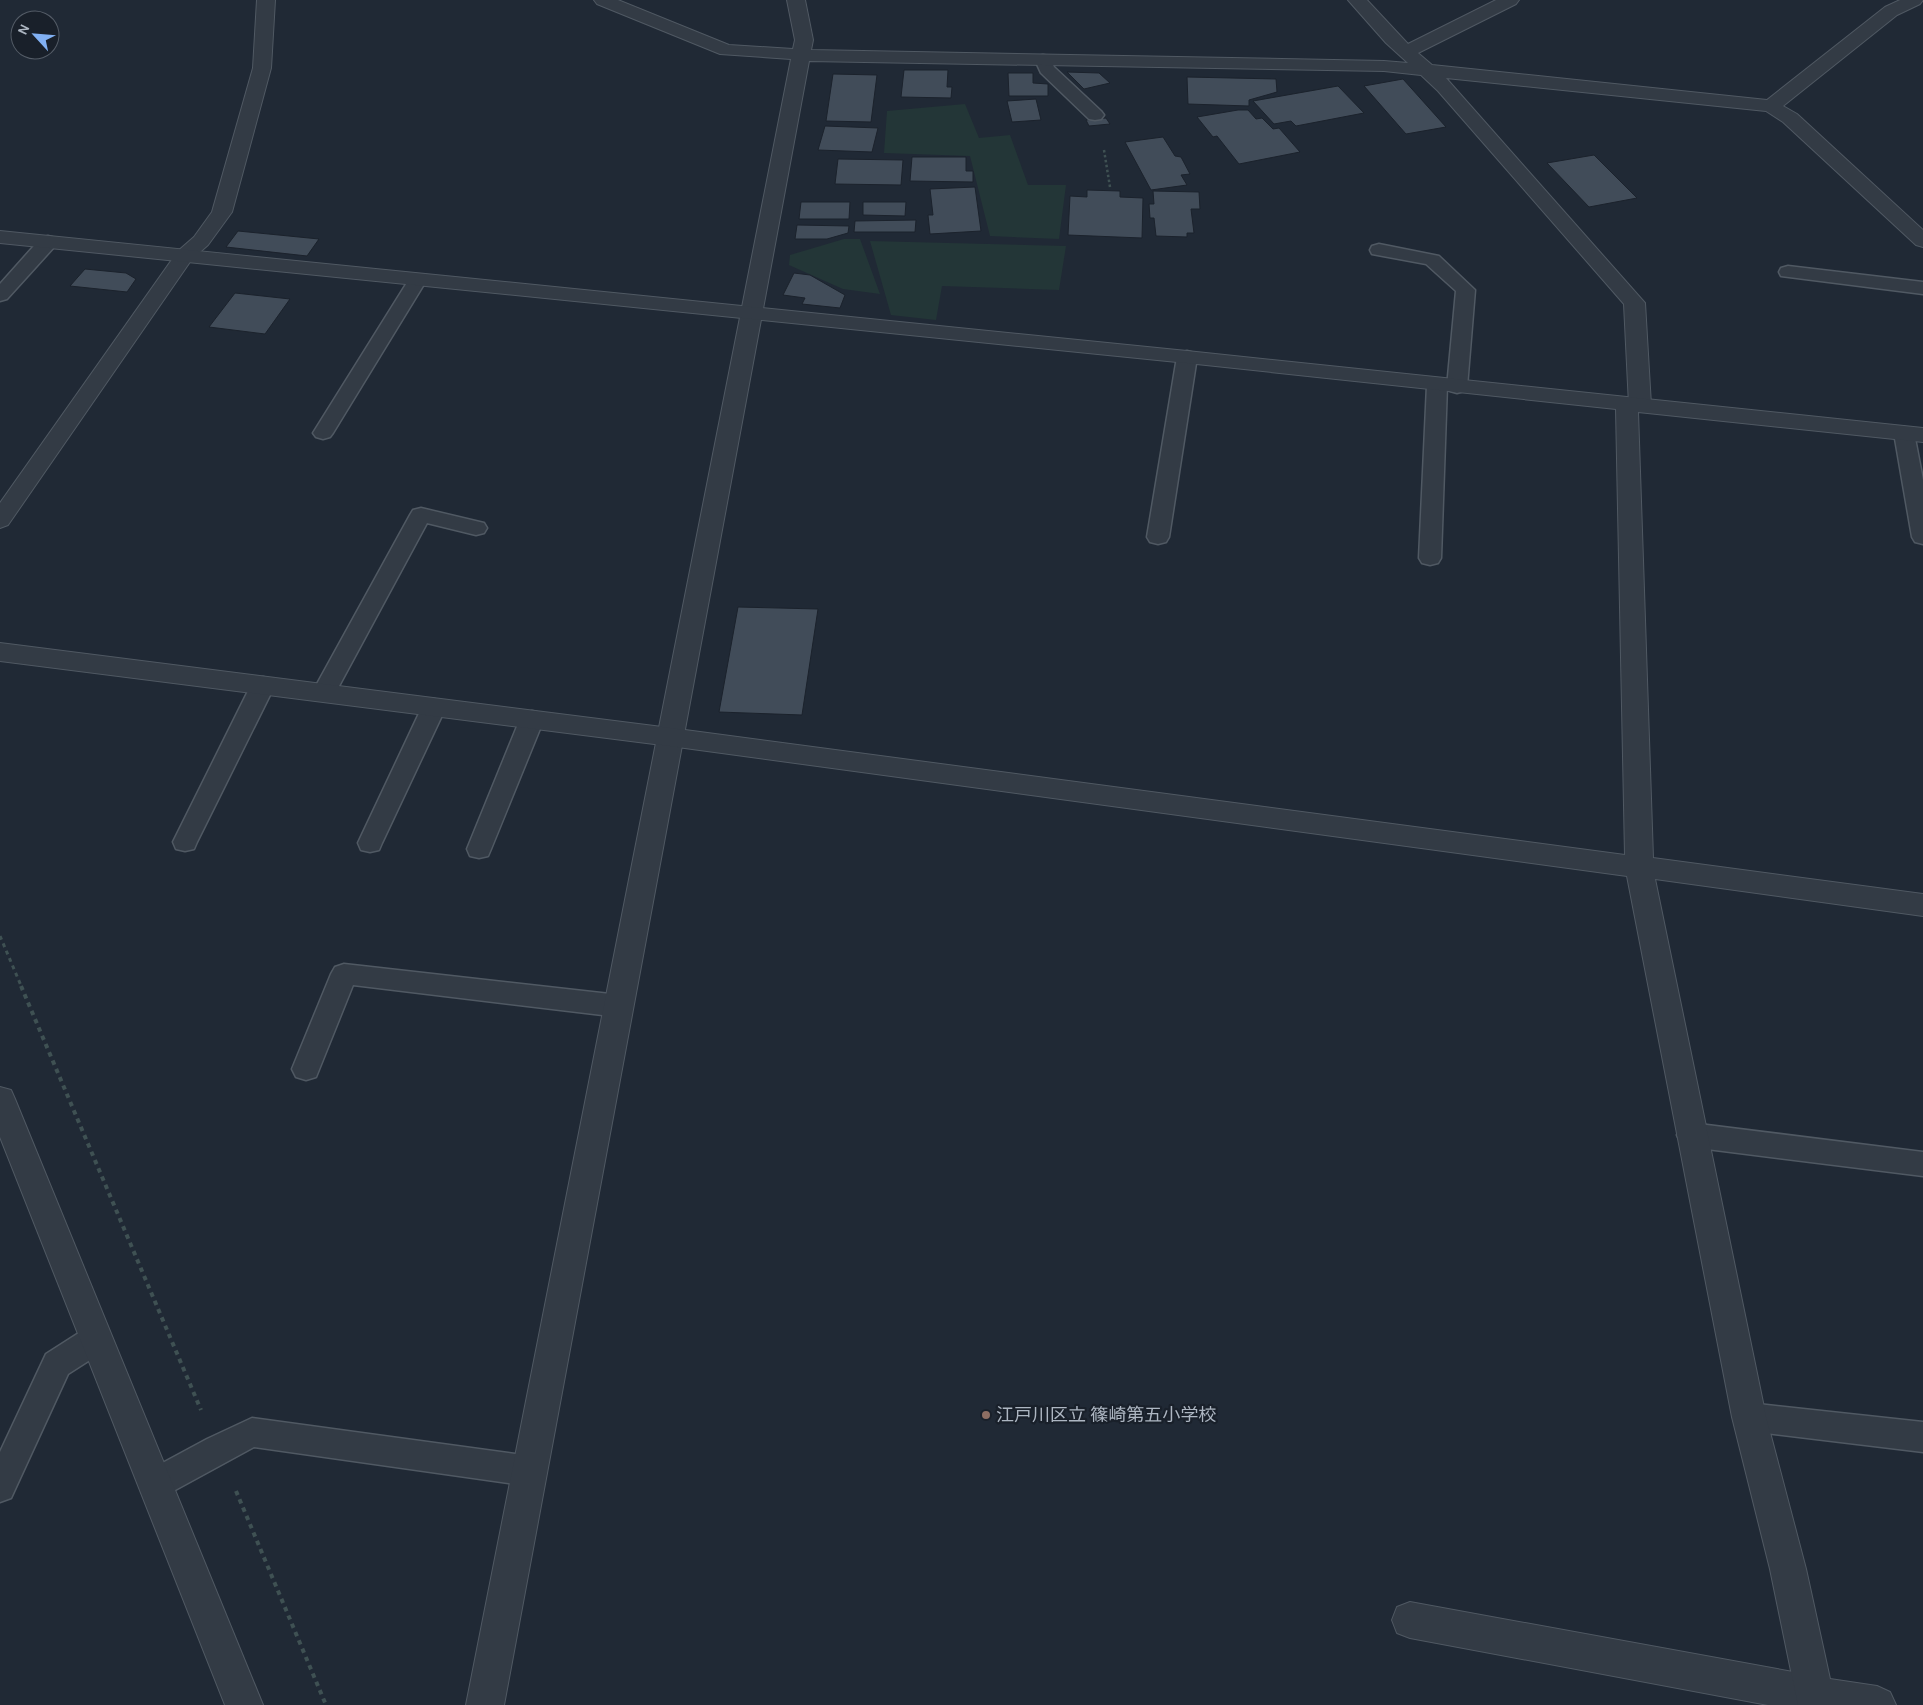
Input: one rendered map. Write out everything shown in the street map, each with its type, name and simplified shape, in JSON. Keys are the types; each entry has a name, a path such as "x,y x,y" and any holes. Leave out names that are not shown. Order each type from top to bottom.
{"street":[{"path":"0,520 185,256 201,241 222,212 262,68 266,0"},
{"path":"602,0 726,50 800,55 1384,66 1771,106 1790,118 1923,241"},
{"path":"485,1705 750,313 804,40 796,0"},
{"path":"1357,0 1392,39 1445,87 1634,303 1633,405 1639,868 1749,1417 1788,1569 1816,1700"},
{"path":"1406,52 1510,0"},
{"path":"1771,106 1891,11 1914,0"},
{"path":"0,237 1187,357 1913,434"},
{"path":"0,652 670,737 1923,905"},
{"path":"2,1110 244,1705"},
{"path":"1410,1620 1816,1700 1877,1705"}],"lane":[{"path":"1043,60 1047,69 1095,115"},
{"path":"0,295 48,242"},
{"path":"1379,250 1432,260 1466,290 1447,386 1430,558"},
{"path":"1788,272 1923,288"},
{"path":"323,432 417,280"},
{"path":"1158,537 1187,357"},
{"path":"1913,434 1923,537"},
{"path":"324,693 421,515 476,528"},
{"path":"185,842 263,685"},
{"path":"370,843 434,707"},
{"path":"479,849 532,719"},
{"path":"306,1069 344,974 619,1006"},
{"path":"1691,1134 1923,1164"},
{"path":"0,1486 57,1364 96,1339"},
{"path":"1749,1417 1923,1437"},
{"path":"155,1484 252,1432 530,1471"}],"path":[{"path":"1103,142 1110,186"},
{"path":"0,936 326,1705"}],"shaded area":[{"path":"965,104 979,138 1010,135 1028,185 1066,185 1059,239 990,236 970,156 884,153 887,111"},
{"path":"844,239 860,239 880,294 843,289 789,265 790,255"},
{"path":"870,241 1066,246 1059,290 942,286 936,320 891,315"}],"building":[{"path":"904,70 948,70 947,87 952,87 951,98 901,97"},
{"path":"1067,72 1099,73 1110,83 1084,89"},
{"path":"1008,73 1033,73 1033,83 1048,84 1048,96 1009,96"},
{"path":"833,74 877,75 871,122 826,121"},
{"path":"1187,77 1276,79 1277,92 1249,100 1249,106 1188,104"},
{"path":"1403,79 1446,127 1406,134 1364,86"},
{"path":"1338,86 1364,113 1296,126 1291,121 1274,124 1253,101"},
{"path":"1036,99 1041,120 1012,122 1007,101"},
{"path":"1248,110 1256,119 1262,118 1273,129 1279,128 1300,152 1239,164 1217,136 1213,137 1197,117"},
{"path":"1106,118 1110,124 1089,126 1086,120"},
{"path":"825,126 878,128 872,152 818,150"},
{"path":"1163,137 1175,156 1181,157 1190,174 1181,175 1187,185 1151,190 1125,142"},
{"path":"1594,155 1637,198 1589,207 1547,163"},
{"path":"912,157 966,157 966,171 973,171 973,182 910,181"},
{"path":"838,159 903,160 901,185 835,184"},
{"path":"975,187 981,231 930,234 928,215 933,215 930,189"},
{"path":"1087,190 1120,191 1120,197 1143,198 1142,238 1068,235 1070,196 1087,197"},
{"path":"1153,191 1199,192 1200,209 1191,209 1194,233 1187,233 1187,237 1156,236 1154,218 1150,218 1149,204 1154,204"},
{"path":"801,202 850,202 849,219 799,219"},
{"path":"863,202 906,202 905,216 863,215"},
{"path":"916,220 915,232 854,232 855,221"},
{"path":"797,225 849,226 848,233 827,239 795,239"},
{"path":"238,231 319,239 307,256 226,247"},
{"path":"85,269 126,273 136,279 127,292 70,286"},
{"path":"794,273 810,275 845,295 840,308 802,304 805,298 783,295"},
{"path":"235,293 290,299 265,334 209,327"},
{"path":"738,607 818,609 802,715 719,712"}],"place":[{"name":"江戸川区立 篠崎第五小学校","path":"986,1415"}]}
